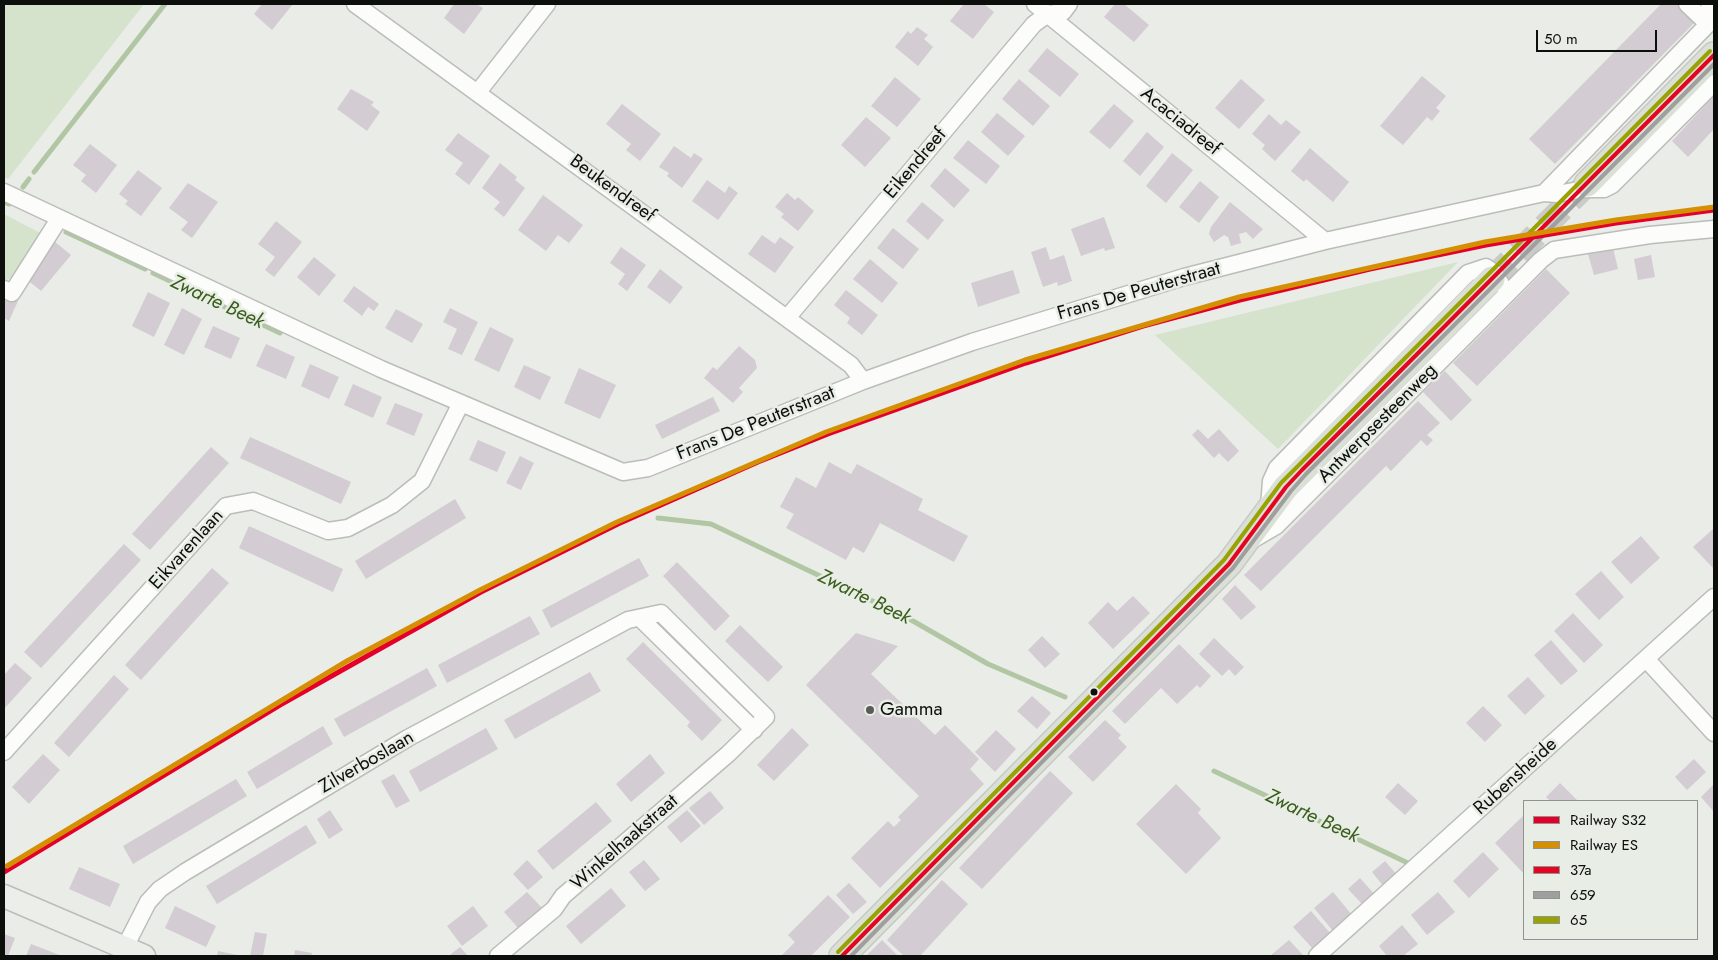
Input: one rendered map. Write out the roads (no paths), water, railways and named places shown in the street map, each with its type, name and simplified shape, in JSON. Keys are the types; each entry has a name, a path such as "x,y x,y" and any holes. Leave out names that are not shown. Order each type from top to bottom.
{"main road":[{"path":"1586,187 1714,55"},
{"name":"Antwerpsesteenweg","path":"842,956 1229,564 1246,544 1286,487 1498,287"}],"street":[{"name":"Beukendreef","path":"355,4 787,318 850,365 863,381"},
{"path":"478,92 547,4"},
{"name":"Acaciadreef","path":"1035,4 1049,9 1325,241"},
{"name":"Eikendreef","path":"787,318 1034,24 1049,9 1063,12 1070,4"},
{"path":"1544,193 1711,21 1687,4"},
{"path":"1709,4 1714,9"},
{"path":"1544,193 1557,194 1586,187 1604,189 1612,185 1714,83"},
{"path":"1574,163 1575,176 1586,187"},
{"name":"Frans De Peuterstraat","path":"4,192 381,369 624,472 648,468 863,381 972,342 1074,310 1184,277 1325,241 1544,193"},
{"path":"4,289 12,292 59,219"},
{"name":"Antwerpsesteenweg","path":"1246,544 1276,526 1498,287 1554,250 1714,229"},
{"name":"Eikvarenlaan","path":"4,752 226,506 253,501 328,531 348,528 392,505 422,481 461,403"},
{"name":"Rubensheide","path":"1317,956 1647,660 1714,597"},
{"name":"Zilverboslaan","path":"134,952 148,902 160,889 184,872 384,751 628,620 640,618 754,730"},
{"path":"1647,660 1714,733"},
{"name":"Winkelhaakstraat","path":"498,956 754,730"},
{"path":"4,896 134,952"}],"waterway":[{"path":"34,172 165,4"},
{"path":"23,187 29,179"},
{"name":"Zwarte Beek","path":"4,202 9,204"},
{"name":"Zwarte Beek","path":"66,232 145,269"},
{"name":"Zwarte Beek","path":"153,273 280,333"},
{"name":"Zwarte Beek","path":"658,518 711,524 906,617 988,664 1065,697"},
{"name":"Zwarte Beek","path":"1214,771 1410,864"}],"tunnel":[{"path":"1492,279 1587,184"}],"rail line":[{"name":"ES","path":"7,866 347,661 480,590 617,522 826,432 1025,360 1239,297 1485,242 1616,220 1714,207"},
{"name":"S32","path":"4,872 280,705 481,592 618,524 758,462 828,434 1026,363 1143,326 1240,300 1370,269 1486,245 1616,223 1714,210"}],"place":[{"name":"Gamma","path":"870,710"}]}
